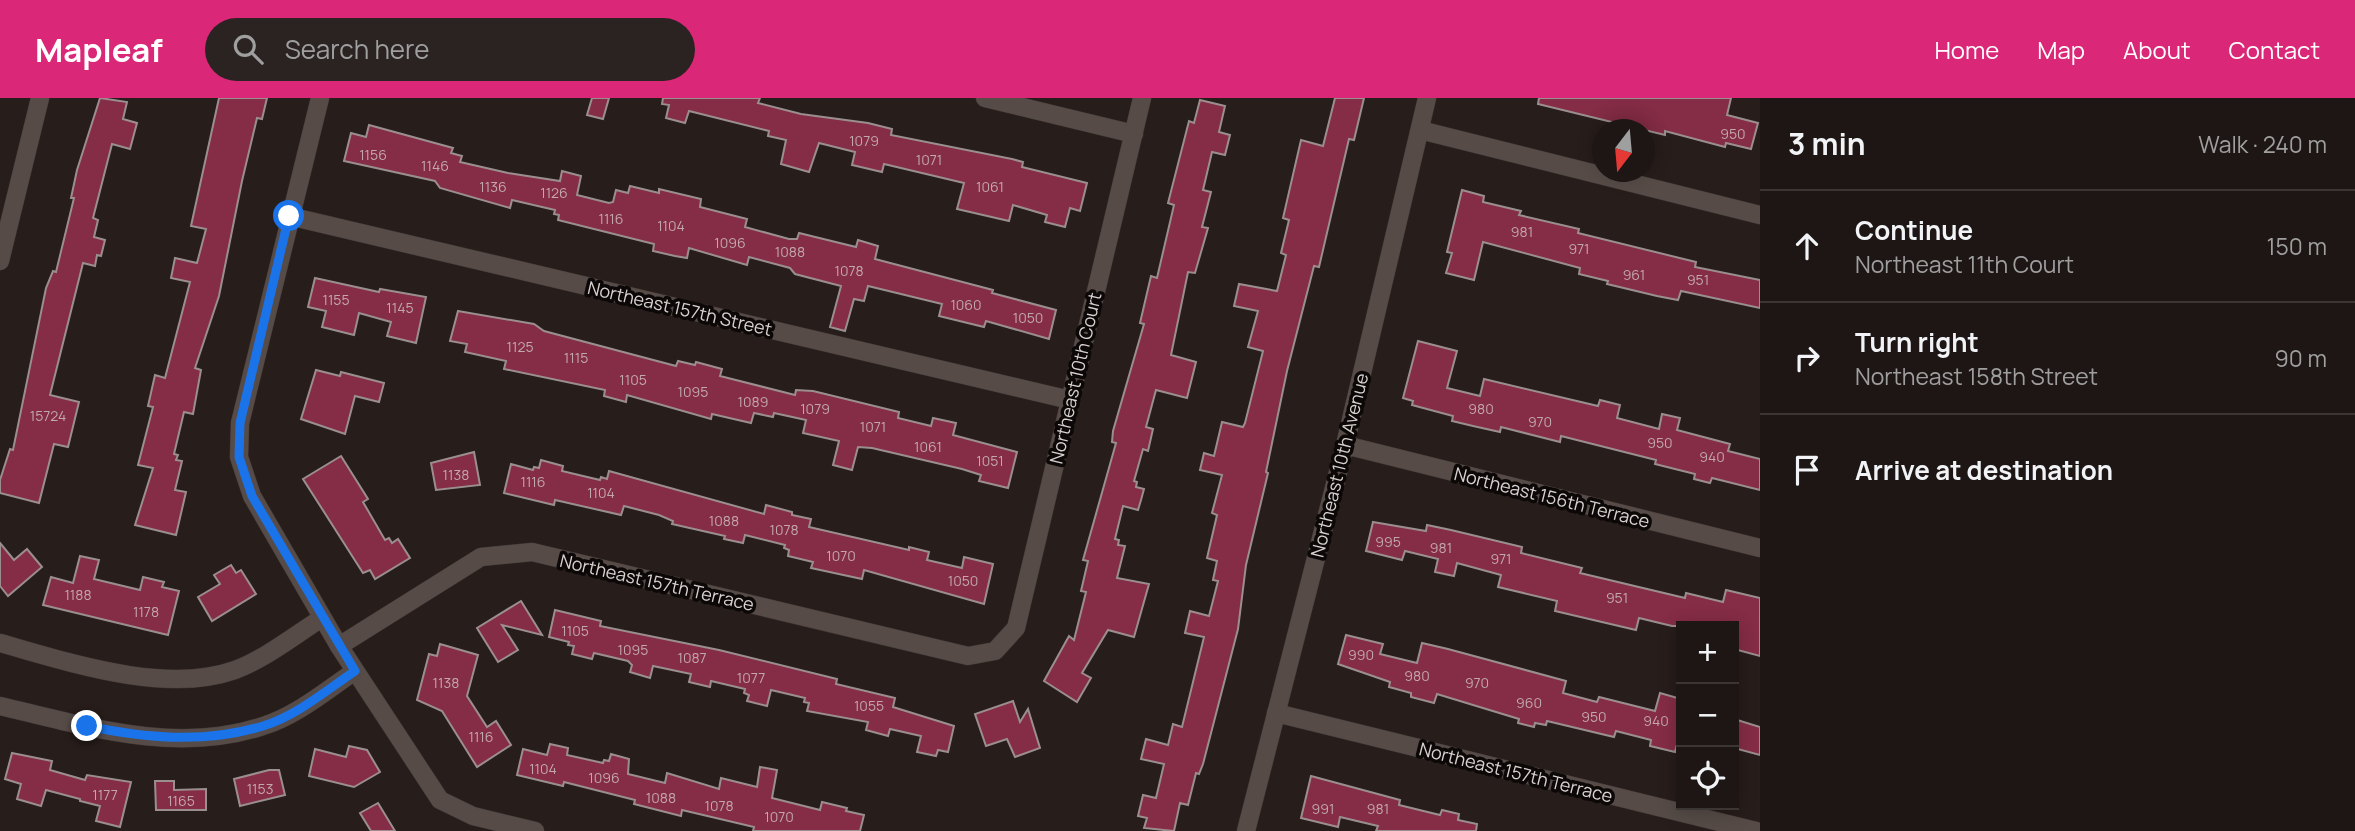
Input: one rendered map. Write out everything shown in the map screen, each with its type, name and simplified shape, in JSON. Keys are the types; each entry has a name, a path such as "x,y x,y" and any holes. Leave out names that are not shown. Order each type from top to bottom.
{"street":[{"path":"0,261 40,98"},
{"path":"320,98 240,423 239,457 252,496 322,618 440,800 473,816 535,831"},
{"path":"985,98 1133,134"},
{"name":"Northeast 10th Court","path":"995,650 1016,628 1142,98"},
{"name":"Northeast 10th Avenue","path":"1246,831 1345,445 1427,98"},
{"path":"1420,130 1760,215"},
{"name":"Northeast 157th Street","path":"289,216 1070,400"},
{"name":"Northeast 156th Terrace","path":"1345,445 1760,548"},
{"name":"Northeast 157th Terrace","path":"339,646 481,558 532,552 968,656 995,650"},
{"path":"0,643 130,675 190,678 235,670 322,618"},
{"path":"0,706 142,737 198,738 264,726 309,702 355,671"},
{"name":"Northeast 157th Terrace","path":"1276,713 1756,831"}],"building":[{"path":"100,98 127,102 123,119 137,123 130,149 112,144 93,218 98,220 94,237 105,240 95,266 83,263 50,395 79,402 68,447 54,444 39,503 0,493 0,480 10,449 13,450 46,288 53,271 56,272 74,198 71,198 77,170"},
{"path":"219,98 267,98 262,119 257,118 219,296 195,368 201,370 193,414 184,412 174,454 178,455 176,460 182,461 175,490 186,492 176,535 135,525 153,468 138,465 153,407 148,406 155,375 165,378 190,282 171,278 175,258 197,263 206,229 191,226"},
{"path":"592,98 609,98 603,119 587,115"},
{"path":"663,98 760,98 758,103 801,114 868,123 892,129 891,135 1012,159 1023,162 1022,167 1087,183 1080,211 1070,208 1065,227 1045,222 1047,215 1013,205 1009,221 957,209 964,183 884,164 882,172 852,165 855,152 819,143 809,172 781,164 786,140 768,136 769,131 689,111 685,123 666,118 669,105 662,104"},
{"path":"1335,98 1364,98 1354,140 1349,139 1319,267 1314,266 1287,371 1266,472 1268,473 1246,565 1238,629 1203,764 1199,774 1196,773 1188,805 1180,803 1174,831 1144,828 1147,818 1138,816 1143,795 1156,798 1164,764 1141,759 1146,739 1168,745 1173,724 1182,727 1204,637 1185,633 1190,611 1209,616 1218,581 1213,580 1217,561 1207,558 1217,515 1212,513 1222,475 1200,470 1204,453 1214,456 1222,422 1243,427 1263,351 1248,347 1258,311 1234,306 1239,284 1277,291 1286,255 1281,253 1289,220 1283,218 1301,140 1323,146"},
{"path":"1539,98 1731,98 1727,115 1758,123 1751,149 1726,143 1725,147 1665,131 1665,135 1655,133 1655,119 1599,119 1538,104"},
{"path":"1200,100 1225,106 1219,132 1230,135 1225,155 1212,152 1203,190 1211,192 1202,227 1208,228 1195,273 1188,272 1171,355 1196,362 1187,398 1156,390 1146,427 1153,429 1148,451 1143,449 1134,481 1137,482 1136,487 1144,489 1141,500 1138,510 1123,506 1115,539 1119,540 1118,545 1125,546 1117,578 1149,584 1134,637 1108,630 1082,673 1091,678 1077,702 1044,681 1069,636 1074,640 1086,592 1081,591 1088,561 1083,560 1116,443 1112,442 1113,431 1144,324 1140,323 1151,276 1157,278 1174,205 1168,203 1189,121 1194,123"},
{"path":"369,125 453,148 451,153 462,156 460,162 560,181 562,171 581,176 577,195 609,203 613,202 616,190 628,193 630,186 659,193 659,189 701,199 700,207 747,219 745,227 789,239 797,239 799,233 856,247 858,240 878,246 875,259 993,290 992,293 1056,310 1049,339 986,321 984,327 939,316 942,304 868,286 864,301 854,299 845,331 830,327 841,286 795,274 790,268 749,257 747,265 689,248 687,258 653,251 654,244 558,220 559,215 554,214 555,210 512,200 510,208 440,188 435,181 344,161 351,133 366,137"},
{"path":"1462,190 1484,196 1483,202 1521,211 1519,215 1579,229 1578,233 1696,262 1695,267 1760,280 1760,308 1681,291 1678,300 1657,296 1579,274 1580,268 1483,242 1474,280 1446,273 1452,253 1447,252"},
{"path":"315,278 379,292 380,289 426,297 416,343 387,336 391,322 359,313 354,335 322,327 326,311 308,307"},
{"path":"458,311 534,324 544,331 676,366 678,361 695,365 696,362 722,369 720,376 795,395 796,390 813,391 899,412 898,418 931,426 933,418 956,423 953,435 1017,452 1008,488 979,481 981,475 962,469 872,448 858,447 852,470 833,465 839,441 803,433 806,420 774,413 773,417 754,413 751,423 712,414 711,419 627,395 626,402 604,396 605,390 504,369 506,361 465,352 467,344 450,341"},
{"path":"1418,341 1457,351 1447,388 1480,396 1484,379 1598,406 1600,400 1620,405 1617,418 1659,429 1662,414 1680,418 1677,430 1730,444 1728,451 1760,459 1760,490 1712,478 1710,483 1694,479 1695,474 1655,464 1656,460 1561,436 1560,442 1501,427 1500,432 1452,421 1453,416 1412,405 1413,401 1403,398"},
{"path":"316,370 340,376 341,372 384,383 379,402 355,396 345,434 301,419"},
{"path":"474,452 480,485 436,490 431,463"},
{"path":"341,456 368,499 363,502 385,540 389,538 392,543 398,539 410,558 375,579 370,570 363,573 303,479"},
{"path":"541,460 563,466 562,471 600,480 601,477 607,479 609,471 764,514 766,505 811,519 809,527 909,550 909,547 929,552 927,560 962,568 964,557 993,564 984,604 864,570 862,579 811,568 813,562 788,556 789,550 784,548 785,545 745,535 743,543 724,539 725,536 672,524 673,521 659,515 624,506 621,515 555,500 554,505 504,493 511,464 533,470 534,467 539,468"},
{"path":"1373,522 1426,531 1427,525 1522,547 1521,553 1582,568 1580,573 1685,598 1686,593 1723,602 1726,590 1760,598 1760,656 1739,650 1739,621 1676,621 1676,626 1672,626 1639,618 1636,630 1555,611 1557,601 1498,587 1501,575 1457,563 1454,576 1435,572 1438,559 1405,551 1402,560 1366,551"},
{"path":"0,543 14,560 27,549 42,567 8,596 0,586"},
{"path":"80,556 99,560 94,579 140,590 143,577 164,582 162,587 179,591 168,635 43,605 51,577 73,583"},
{"path":"231,565 236,573 241,570 256,594 212,621 198,597 220,584 214,575"},
{"path":"521,601 542,635 502,625 518,650 498,662 477,628"},
{"path":"555,610 601,621 600,626 719,650 837,679 836,684 895,698 893,707 954,726 948,752 938,750 936,756 917,752 921,736 890,729 888,736 866,730 868,722 807,711 809,703 804,702 805,698 771,690 767,706 747,701 749,695 744,693 745,689 711,681 710,687 689,682 691,674 653,666 650,678 630,672 632,665 628,661 594,653 592,659 572,654 574,646 568,645 569,642 549,637"},
{"path":"1346,635 1383,644 1380,654 1417,663 1422,643 1448,649 1566,681 1563,693 1597,702 1599,697 1655,711 1660,693 1676,698 1676,748 1675,752 1650,746 1651,740 1616,731 1614,737 1547,721 1546,725 1535,723 1534,727 1518,723 1519,719 1437,694 1434,703 1411,697 1411,693 1389,687 1390,682 1338,664"},
{"path":"440,644 478,655 467,696 487,727 496,721 511,745 477,767 442,711 417,700 429,654 437,656"},
{"path":"1013,701 1020,722 1028,709 1040,748 1015,757 1007,739 986,746 975,714"},
{"path":"1739,721 1760,727 1760,755 1739,749"},
{"path":"550,744 568,748 567,755 603,763 604,760 609,761 611,754 629,759 628,774 665,783 667,773 719,789 721,778 757,787 760,767 777,770 772,798 820,810 822,802 847,808 846,811 864,815 860,831 753,831 754,827 682,810 681,816 634,804 635,800 564,782 563,786 517,775 523,749 547,755"},
{"path":"349,746 367,750 380,772 354,787 309,776 315,749 346,757"},
{"path":"12,753 52,761 50,770 85,780 87,775 131,782 120,827 96,821 100,806 80,799 46,790 41,806 17,799 21,784 5,779"},
{"path":"279,770 285,795 240,806 234,779"},
{"path":"1311,776 1400,800 1399,805 1440,815 1442,810 1459,814 1458,820 1477,824 1476,831 1376,831 1378,826 1340,817 1338,827 1301,818"},
{"path":"155,781 174,781 174,790 206,789 206,810 156,810"},
{"path":"378,803 395,831 371,831 360,813"}],"route":[{"path":"87,726 142,737 198,738 264,726 309,702 355,671 252,496 239,457 240,423 289,216"}]}
